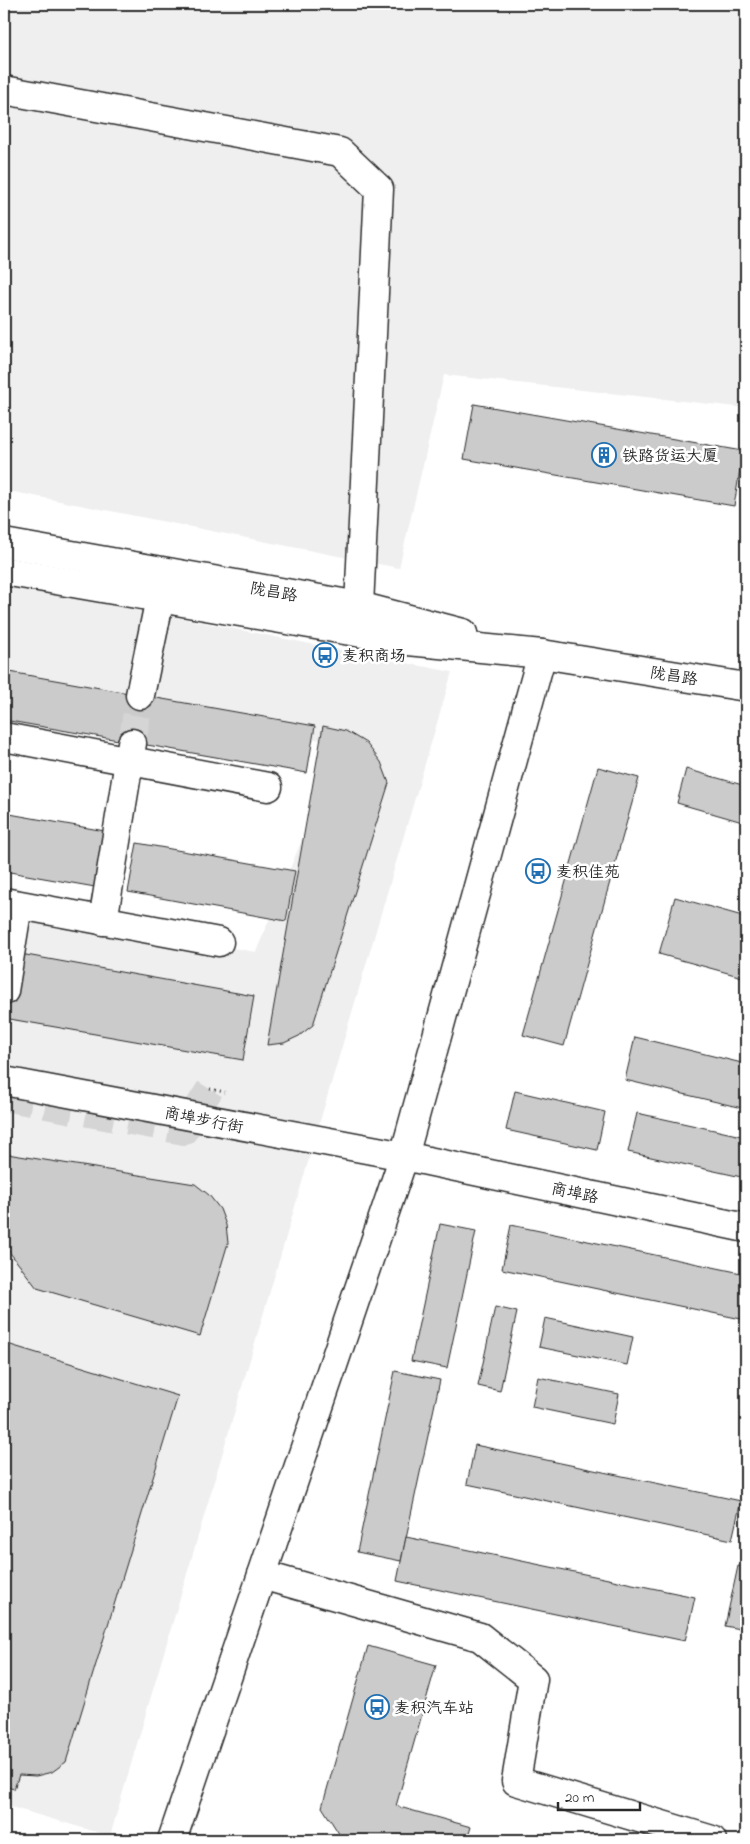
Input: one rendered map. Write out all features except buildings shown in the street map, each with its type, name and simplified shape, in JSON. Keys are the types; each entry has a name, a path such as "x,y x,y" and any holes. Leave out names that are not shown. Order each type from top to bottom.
{"main road":[{"path":"4,90 340,152 379,189 358,606"},
{"name":"陇昌路","path":"4,543 358,606 542,654"},
{"name":"陇昌路","path":"4,571 408,641 542,654 746,687"},
{"path":"140,694 160,598"},
{"path":"172,1840 404,1156 542,654"},
{"path":"4,737 130,752 268,787"},
{"path":"103,920 130,752"},
{"path":"4,991 11,903 220,942"},
{"name":"商埠步行街","path":"4,1081 404,1156"},
{"name":"商埠路","path":"404,1156 746,1228"},
{"path":"262,1575 480,1637 533,1679 516,1781 712,1840"}],"shaded area":[{"path":"4,4 746,4 746,408 444,375 399,568 4,490"},
{"path":"4,583 452,672 110,1836 4,1805 4,909 256,952 341,744 4,679"}],"tunnel":[{"path":"132,743 140,695"},
{"path":"4,1097 184,1131 210,1089"}],"place":[{"name":"铁路货运大厦","path":"604,455"},
{"name":"麦积商场","path":"325,655"},
{"name":"麦积佳苑","path":"538,871"},
{"name":"麦积汽车站","path":"377,1707"}]}
